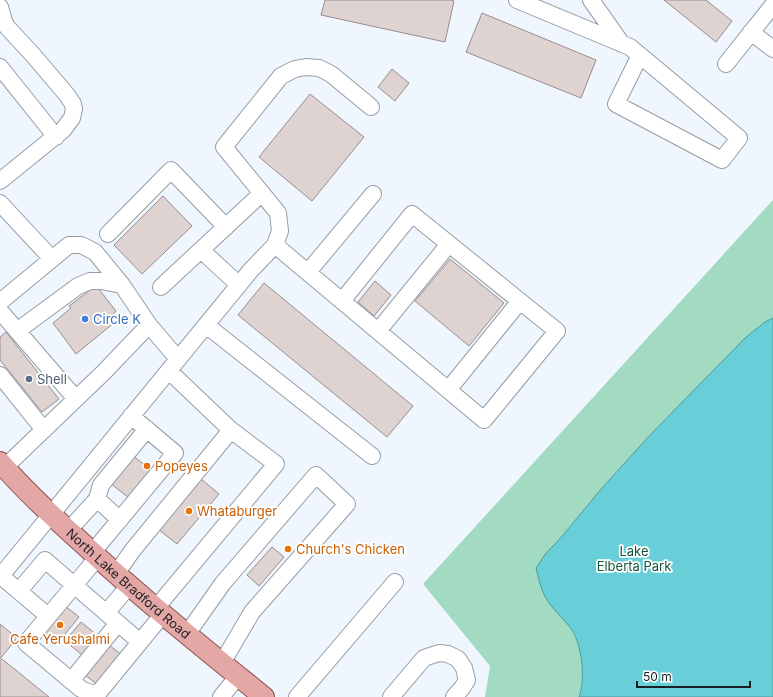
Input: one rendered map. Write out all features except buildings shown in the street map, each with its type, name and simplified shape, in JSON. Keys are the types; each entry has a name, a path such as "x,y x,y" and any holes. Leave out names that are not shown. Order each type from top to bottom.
{"main road":[{"name":"North Lake Bradford Road","path":"2,464 51,515 123,580 264,697"}],"street":[{"path":"517,0 630,47 739,138 722,160 616,104 640,56"},
{"path":"591,0 622,44"},
{"path":"726,64 773,5"},
{"path":"0,7 7,27 67,95 73,104 74,109 72,118 67,126 56,137 0,181"},
{"path":"751,32 773,49"},
{"path":"0,67 56,137"},
{"path":"48,616 0,576 251,270 275,245 280,231 278,213 224,147 281,76 295,69 306,67 319,68 331,74 371,107"},
{"path":"108,234 171,170 226,226"},
{"path":"161,287 262,193"},
{"path":"308,272 373,194"},
{"path":"0,203 52,260"},
{"path":"275,245 484,420 557,331 412,214 342,301"},
{"path":"378,331 449,244"},
{"path":"0,302 70,245 81,245 95,252 122,285 149,325 173,365 231,430 276,464 160,611 140,642 100,692 96,694 81,689 26,643 74,585 120,520 175,453 131,416"},
{"path":"201,250 239,285"},
{"path":"17,331 78,286 90,281 101,281 122,285"},
{"path":"448,390 520,301"},
{"path":"0,311 76,400"},
{"path":"2,464 44,430 76,400 149,325"},
{"path":"206,325 372,456"},
{"path":"0,375 44,430"},
{"path":"68,531 97,499 101,485 147,429"},
{"path":"71,681 112,618 132,551 231,430"},
{"path":"187,634 223,583 316,475 347,504 252,612 222,663"},
{"path":"97,499 120,520"},
{"path":"19,591 44,560 140,642"},
{"path":"297,697 395,582"},
{"path":"391,697 424,658 440,653 448,654 458,659 464,668 467,680 454,697"},
{"path":"221,697 238,676"}],"green space":[{"name":"Lake Elberta Park","path":"773,200 773,697 485,697 490,666 423,584"}],"water":[{"path":"773,318 773,697 579,697 582,680 582,660 577,641 569,626 545,596 536,568 546,553 651,434 745,338 765,322"}],"place":[{"name":"Circle K","path":"85,319"},
{"name":"Shell","path":"29,379"},
{"name":"Popeyes","path":"147,466"},
{"name":"Whataburger","path":"189,511"},
{"name":"Church's Chicken","path":"288,549"},
{"name":"Cafe Yerushalmi","path":"60,625"}]}
